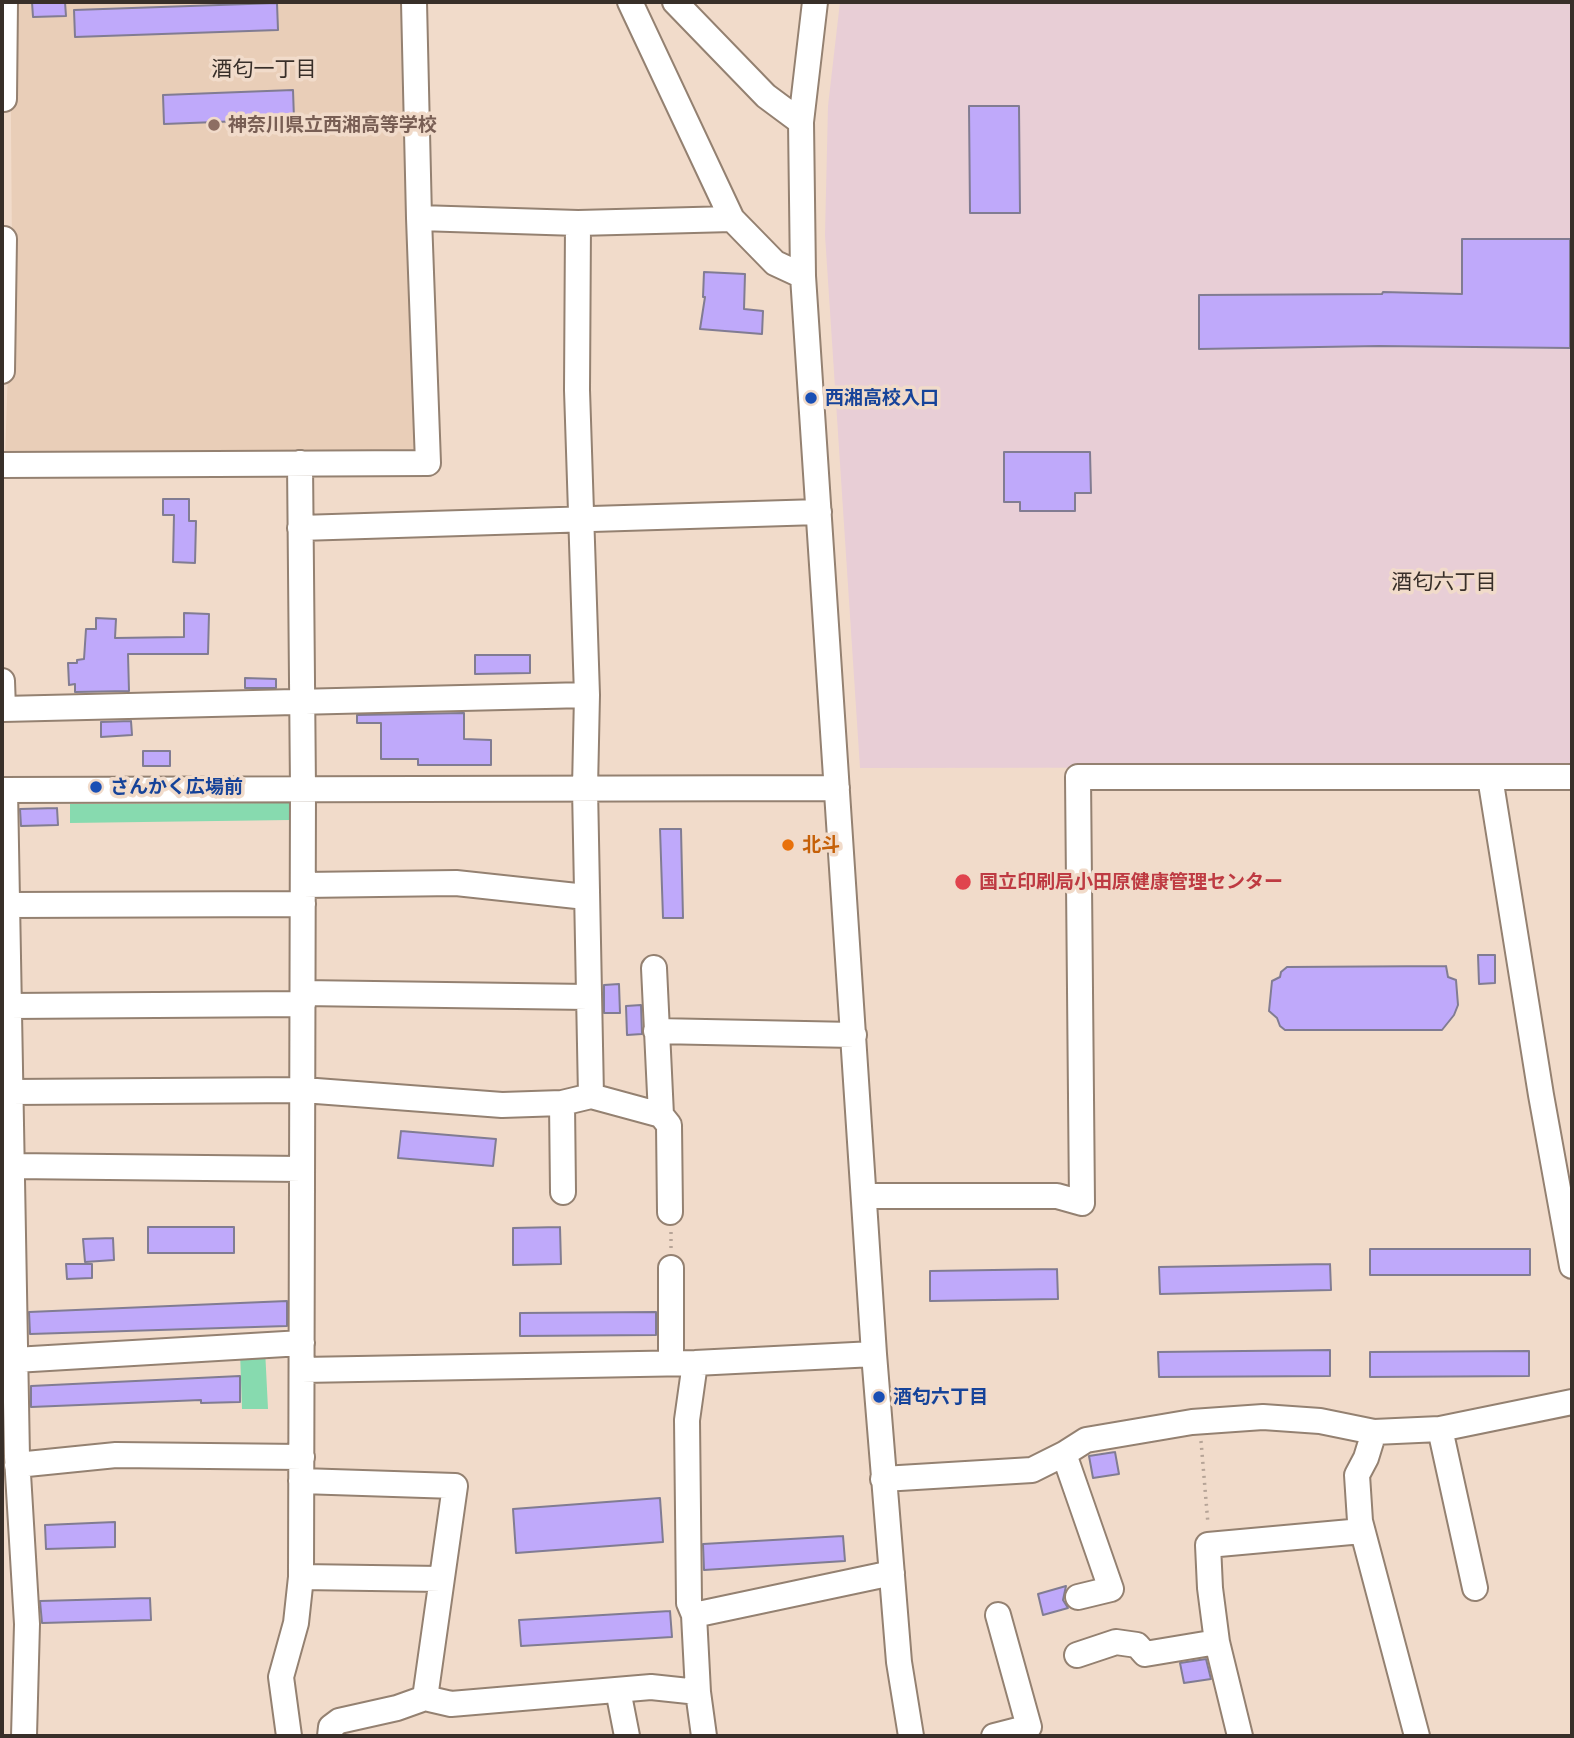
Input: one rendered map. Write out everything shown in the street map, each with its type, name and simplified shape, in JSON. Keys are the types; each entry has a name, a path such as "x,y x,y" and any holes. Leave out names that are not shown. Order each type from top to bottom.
{"street":[{"path":"3,99 5,2"},
{"path":"2,465 428,463 414,2"},
{"path":"630,2 732,219 775,263 803,276"},
{"path":"675,2 766,96 801,122"},
{"path":"816,2 801,122 803,276 883,1479 899,1662 911,1736"},
{"path":"419,218 578,223 732,219"},
{"path":"578,223 577,390 587,695 586,897 591,1096"},
{"path":"2,371 4,239"},
{"path":"289,1736 282,1677 296,1623 301,1577 302,1469 303,789 300,463"},
{"path":"300,528 819,512"},
{"path":"2,681 3,709 587,695"},
{"path":"865,1204 1057,1211 1082,1203 1077,777 1572,777"},
{"path":"1490,777 1541,1095 1572,1266"},
{"path":"24,1736 13,1698 27,1624 17,1465 15,1360 8,1325 12,1166 4,790 837,788"},
{"path":"8,905 303,894 456,883 586,897"},
{"path":"654,968 661,1115 668,1125 670,1212"},
{"path":"9,1006 303,998 589,996"},
{"path":"656,1031 854,1035"},
{"path":"11,1092 303,1090 502,1105 562,1103 591,1096 661,1115"},
{"path":"562,1103 563,1192"},
{"path":"12,1166 302,1169"},
{"path":"671,1268 687,1420 689,1603 694,1615 698,1692 704,1736"},
{"path":"15,1360 302,1343"},
{"path":"302,1370 683,1363 874,1354"},
{"path":"883,1479 1032,1470 1086,1440 1199,1421 1263,1417 1320,1421 1374,1432 1440,1429 1572,1402"},
{"path":"1440,1429 1475,1588"},
{"path":"1374,1432 1366,1458 1357,1475 1356,1490 1362,1531 1417,1736"},
{"path":"1064,1454 1111,1589 1078,1597"},
{"path":"17,1465 116,1455 302,1469 455,1486 425,1698"},
{"path":"1237,1725 1216,1642 1209,1545 1362,1531"},
{"path":"694,1615 891,1573"},
{"path":"301,1577 441,1579"},
{"path":"994,1736 1029,1727 998,1615"},
{"path":"1077,1656 1116,1642 1137,1645 1145,1654 1216,1642"},
{"path":"330,1736 331,1727 340,1720 397,1708 425,1698 451,1704 651,1687 698,1692"},
{"path":"618,1690 627,1736"}],"path":[{"path":"670,1212 671,1268"},
{"path":"1199,1421 1209,1545"}],"shaded area":[{"name":"神奈川県立西湘高等学校","path":"10,2 412,2 426,453 5,458 12,248"},
{"path":"840,2 1572,2 1572,767 860,768 825,235 828,106"}],"green space":[{"path":"290,803 290,820 70,823 70,804"},
{"path":"265,1349 268,1409 242,1409 240,1351"}],"building":[{"path":"32,2 65,2 66,16 33,17"},
{"path":"277,3 278,30 75,37 74,10"},
{"path":"293,90 294,119 164,124 163,95"},
{"path":"969,106 1019,106 1020,213 970,213"},
{"path":"1462,239 1570,239 1570,348 1379,346 1199,349 1199,295 1383,292 1462,294"},
{"path":"704,272 745,274 744,309 763,311 762,334 700,329 705,297"},
{"path":"1004,452 1090,452 1091,493 1075,493 1075,511 1020,511 1020,502 1004,502"},
{"path":"163,499 189,499 189,521 196,521 195,563 173,562 174,515 163,515"},
{"path":"184,613 209,614 208,654 128,654 129,691 75,692 75,684 69,685 68,663 77,663 77,660 84,659 86,629 96,629 96,618 116,619 115,638 184,637"},
{"path":"475,655 530,655 530,673 475,674"},
{"path":"245,678 276,679 276,688 245,688"},
{"path":"464,713 464,739 491,740 491,765 418,765 418,759 381,759 381,723 357,723 357,715"},
{"path":"131,721 132,735 101,737 101,722"},
{"path":"143,751 170,751 170,766 143,766"},
{"path":"57,808 58,825 21,826 20,809"},
{"path":"660,829 681,829 683,918 663,918"},
{"path":"1478,955 1495,955 1495,983 1479,984"},
{"path":"1446,966 1448,977 1456,980 1458,1005 1442,1030 1285,1030 1269,1011 1272,981 1280,977 1287,967"},
{"path":"619,984 620,1013 604,1013 604,985"},
{"path":"641,1005 642,1034 627,1035 626,1006"},
{"path":"401,1131 496,1139 493,1166 398,1158"},
{"path":"148,1227 234,1227 234,1253 148,1253"},
{"path":"560,1227 561,1264 513,1265 513,1228"},
{"path":"113,1238 114,1260 85,1262 83,1239"},
{"path":"1370,1249 1530,1249 1530,1275 1370,1275"},
{"path":"66,1264 92,1264 92,1278 67,1279"},
{"path":"1330,1264 1331,1290 1160,1294 1159,1267"},
{"path":"1057,1269 1058,1299 930,1301 930,1271"},
{"path":"287,1301 287,1326 30,1334 29,1312"},
{"path":"656,1312 656,1335 520,1336 520,1313"},
{"path":"1330,1350 1330,1376 1159,1377 1158,1352"},
{"path":"1529,1351 1529,1376 1370,1377 1370,1352"},
{"path":"240,1376 240,1402 201,1403 201,1400 31,1407 31,1386"},
{"path":"1115,1452 1119,1474 1093,1478 1089,1456"},
{"path":"660,1498 663,1542 516,1553 513,1509"},
{"path":"115,1522 115,1547 46,1549 45,1525"},
{"path":"843,1536 845,1561 704,1570 703,1544"},
{"path":"1066,1586 1063,1600 1068,1608 1043,1615 1038,1594"},
{"path":"150,1598 151,1620 42,1623 40,1601"},
{"path":"670,1611 672,1637 521,1646 519,1620"},
{"path":"1206,1659 1211,1679 1184,1683 1180,1663"}],"place":[{"name":"神奈川県立西湘高等学校","path":"214,125"},
{"name":"西湘高校入口","path":"811,398"},
{"name":"さんかく広場前","path":"96,787"},
{"name":"北斗","path":"788,845"},
{"name":"国立印刷局小田原健康管理センター","path":"963,882"},
{"name":"酒匂六丁目","path":"879,1397"}],"district":[{"name":"酒匂一丁目","path":"264,69"},
{"name":"酒匂六丁目","path":"1444,582"}]}
